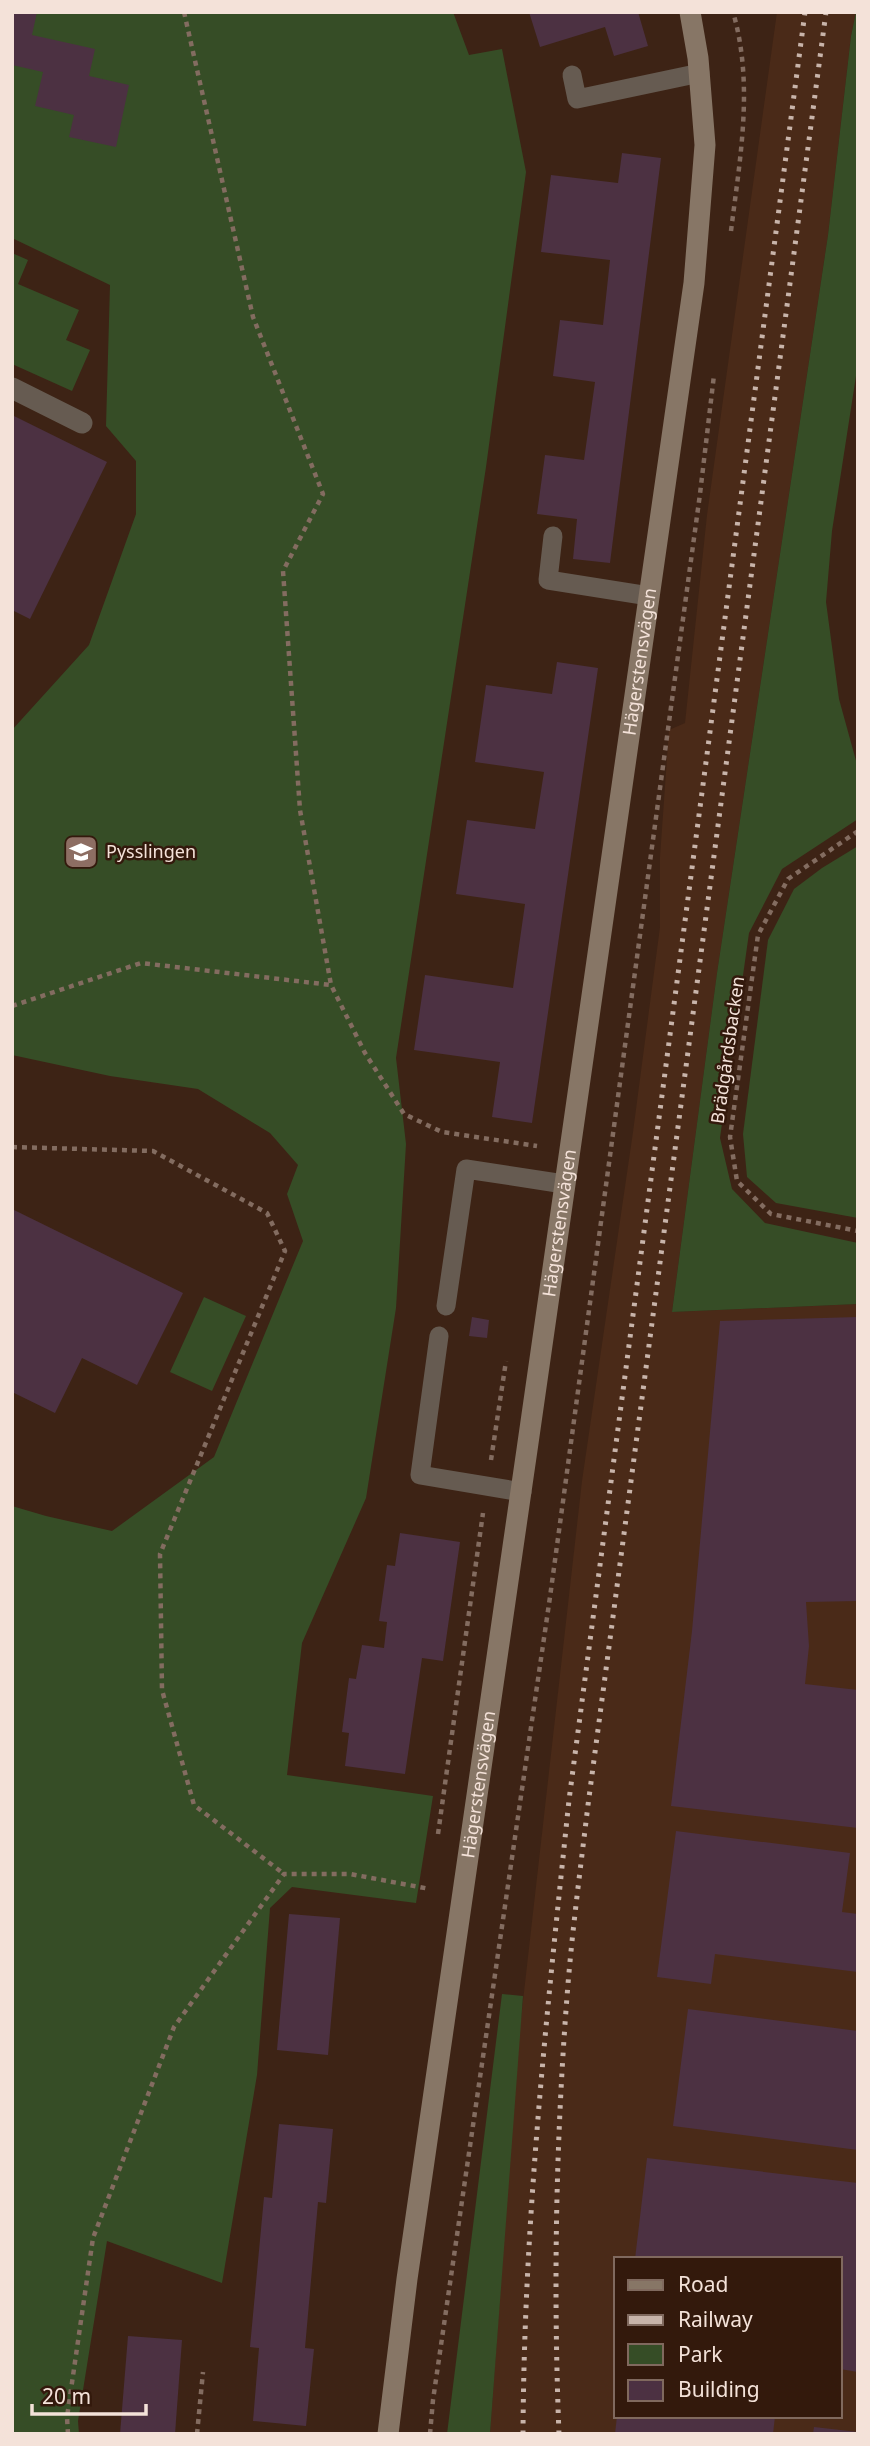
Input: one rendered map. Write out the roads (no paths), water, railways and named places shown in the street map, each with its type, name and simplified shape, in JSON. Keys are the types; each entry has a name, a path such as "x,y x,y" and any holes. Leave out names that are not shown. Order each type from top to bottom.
{"street":[{"name":"Hägerstensvägen","path":"388,2434 407,2279 694,283 704,190 705,145 700,73 690,12"},
{"path":"12,388 82,423"}],"lane":[{"path":"572,75 577,99 700,73"},
{"path":"553,536 548,580 649,596"},
{"path":"446,1306 466,1169 564,1184"},
{"path":"439,1336 420,1475 522,1492"}],"railway":[{"path":"523,2434 532,2196 569,1800 805,12"},
{"path":"559,2434 556,2322 558,2153 568,1984 575,1917 826,12"}],"place":[{"name":"Pysslingen","path":"81,852"}]}
